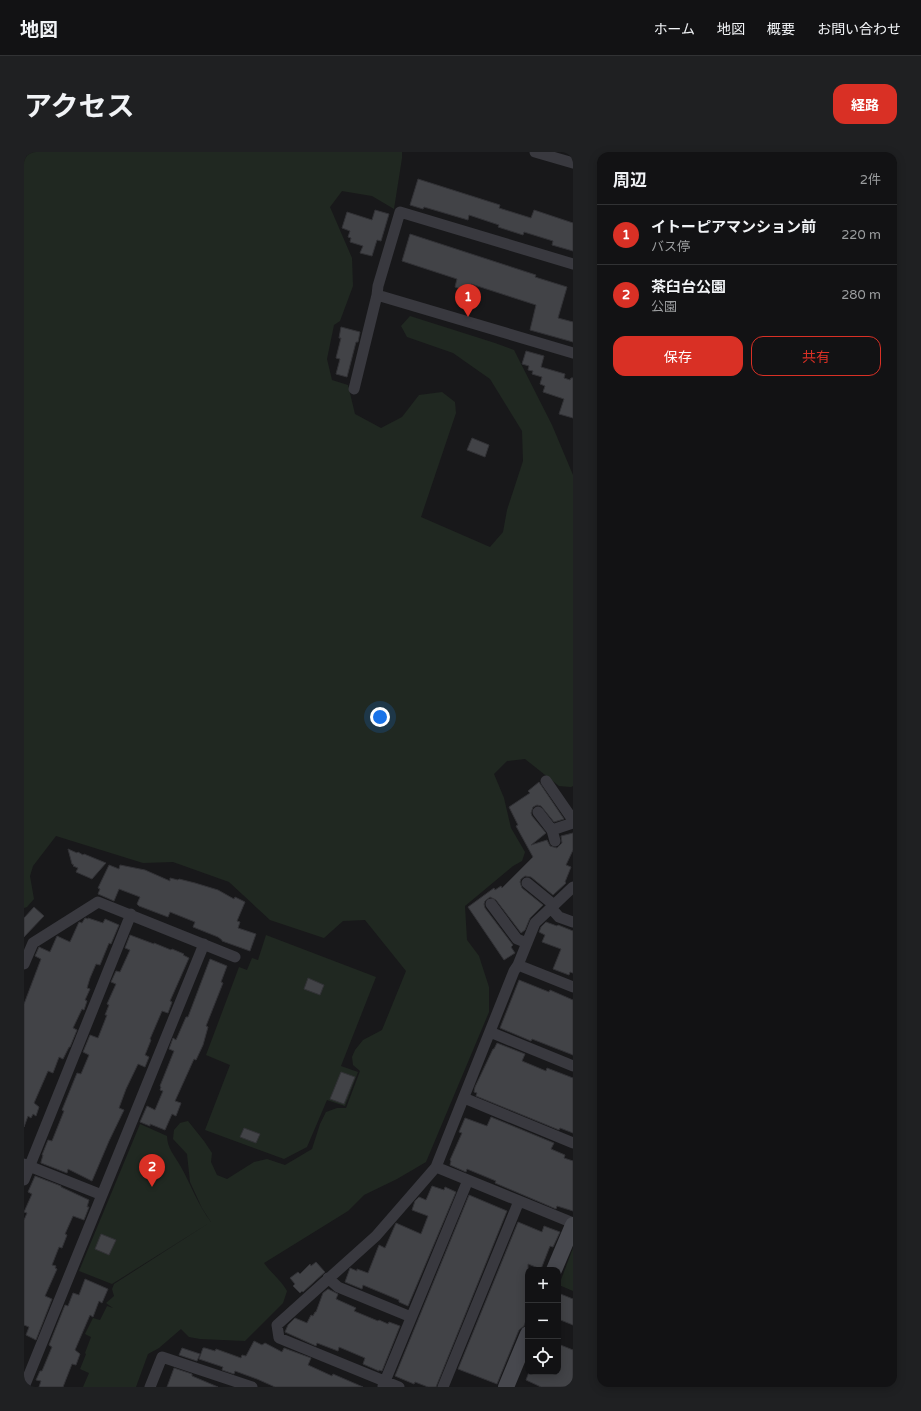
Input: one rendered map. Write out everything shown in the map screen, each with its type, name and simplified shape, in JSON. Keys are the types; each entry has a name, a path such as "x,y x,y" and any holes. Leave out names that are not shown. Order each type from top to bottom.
{"street":[{"path":"535,152 573,163"},
{"path":"354,389 378,286 400,212 573,264"},
{"path":"377,295 573,353"},
{"path":"546,781 573,820"},
{"path":"538,812 553,836 573,823"},
{"path":"527,883 552,907 559,917 573,922"},
{"path":"400,1387 384,1384 279,1338 277,1324 376,1236 436,1167 514,971 518,965 535,923 573,887"},
{"path":"24,964 32,943 98,902 235,957"},
{"path":"491,904 517,939 527,943"},
{"path":"24,1180 27,1165 131,914"},
{"path":"24,1387 204,944"},
{"path":"518,965 573,987"},
{"path":"490,1032 573,1066"},
{"path":"464,1098 573,1143"},
{"path":"27,1165 102,1195"},
{"path":"436,1167 573,1224 555,1267"},
{"path":"384,1384 468,1180"},
{"path":"443,1387 519,1201"},
{"path":"328,1278 338,1287 411,1317"},
{"path":"506,1387 526,1339"},
{"path":"150,1387 162,1357 224,1383 252,1387"}],"shaded area":[{"path":"24,152 402,152 394,209 372,196 342,191 330,207 352,258 353,286 340,321 334,325 327,359 332,380 348,385 355,414 381,428 402,417 419,395 442,392 455,402 456,413 421,517 490,547 503,532 507,510 523,461 522,431 490,379 453,353 407,337 401,326 410,316 514,350 552,425 573,475 573,786 559,786 525,759 507,761 494,774 504,798 511,828 525,852 522,861 513,866 465,906 467,940 479,956 489,987 489,1012 426,1162 397,1179 364,1195 348,1211 264,1263 282,1283 287,1291 283,1303 245,1341 200,1339 189,1337 181,1329 159,1348 148,1354 136,1387 83,1387 89,1373 80,1369 91,1337 85,1334 93,1318 100,1320 107,1306 113,1308 106,1303 114,1296 112,1289 114,1284 209,1223 112,1284 79,1271 140,1124 167,1136 170,1148 202,1209 211,1222 202,1208 190,1182 187,1154 173,1139 174,1130 180,1123 188,1121 212,1153 211,1162 217,1175 227,1179 254,1162 267,1159 285,1165 312,1149 320,1124 326,1112 337,1108 346,1108 360,1071 353,1065 352,1057 355,1050 363,1040 382,1030 406,971 365,920 343,921 324,938 270,920 229,882 173,862 143,863 56,836 33,866 30,876 34,899 27,907 24,908"},
{"path":"266,935 376,977 341,1066 358,1072 345,1106 327,1100 307,1147 284,1159 205,1130 230,1065 206,1055 239,967 247,970 252,958 258,960"},
{"path":"573,1248 573,1291 561,1286 561,1280"}],"building":[{"path":"418,179 500,205 499,208 531,218 534,210 573,223 573,251 552,245 553,241 524,232 523,235 469,215 468,220 424,207 423,209 410,205"},
{"path":"375,210 389,214 381,241 377,240 372,256 360,253 363,246 350,242 351,238 348,237 350,231 342,228 347,212 372,220"},
{"path":"410,234 536,275 535,277 567,287 558,318 573,322 573,342 530,330 536,305 471,284 468,292 455,287 457,279 402,261"},
{"path":"341,327 360,332 347,377 336,374 340,359 336,358 341,338 339,338"},
{"path":"526,351 544,356 541,367 565,374 564,378 570,380 573,378 573,418 559,414 564,399 543,392 545,386 540,384 542,377 532,374 533,371 528,370 529,366 522,364"},
{"path":"472,438 489,445 485,457 467,450"},
{"path":"539,782 564,819 554,822 541,806 537,805 533,807 531,813 532,816 546,833 531,845 547,840 550,846 557,848 562,843 561,836 573,833 573,850 566,865 571,867 565,882 566,883 553,895 531,877 525,876 521,879 520,882 522,888 543,905 530,918 525,930 521,933 496,900 490,897 485,901 485,908 513,945 511,947 515,953 504,960 468,907 494,888 495,890 501,886 502,888 533,857 516,826 518,825 509,807 530,793 528,791"},
{"path":"68,849 106,863 92,879 76,872 78,868 73,866 74,865 72,864"},
{"path":"109,865 119,869 120,865 145,870 170,881 170,878 195,883 218,890 234,899 235,897 245,902 237,921 240,922 238,928 256,934 250,951 222,941 218,937 193,927 195,922 170,912 168,917 139,906 137,904 140,897 119,889 114,901 98,894 100,889 98,888"},
{"path":"34,907 44,916 24,937 24,918"},
{"path":"85,918 103,923 105,919 119,925 111,944 109,943 100,965 96,964 90,978 87,988 90,989 85,1000 87,1001 84,1010 82,1009 73,1028 77,1030 70,1047 63,1059 59,1057 53,1073 48,1071 34,1103 39,1107 36,1116 33,1114 31,1118 28,1116 24,1127 24,1004 41,959 35,956 39,947 50,952 57,936 70,942 79,922 82,923"},
{"path":"546,922 573,931 573,973 570,972 569,975 553,969 561,949 542,942 545,935 539,932 541,927"},
{"path":"130,935 171,950 172,949 189,958 170,1001 172,1002 168,1013 162,1011 150,1039 151,1040 145,1055 149,1057 145,1067 138,1064 126,1089 119,1108 124,1110 92,1181 68,1169 67,1173 41,1163 42,1155 48,1140 52,1141 64,1111 62,1110 77,1073 81,1074 89,1055 83,1052 90,1035 98,1038 107,1015 105,1015 109,1005 107,1004 116,984 111,982 116,971 120,972 130,950 125,948"},
{"path":"210,959 227,966 221,982 223,983 206,1026 208,1027 203,1045 196,1060 194,1059 175,1101 181,1103 176,1116 172,1114 165,1130 150,1124 150,1126 140,1122 147,1106 155,1110 163,1091 160,1090 160,1086 174,1051 169,1049 173,1038 176,1040 186,1017 188,1017"},
{"path":"308,978 324,985 320,995 304,989"},
{"path":"519,980 549,992 550,990 573,1000 573,1055 532,1039 531,1041 500,1028"},
{"path":"497,1043 525,1054 522,1061 546,1071 547,1068 573,1078 573,1133 560,1128 559,1130 476,1096 477,1093 474,1092 475,1087"},
{"path":"341,1072 355,1077 344,1104 330,1099"},
{"path":"491,1117 554,1143 551,1149 565,1155 564,1158 573,1161 573,1211 557,1206 556,1209 495,1183 496,1181 467,1169 466,1172 450,1165 450,1160 462,1133 459,1132 465,1118 487,1126"},
{"path":"244,1128 260,1134 256,1143 240,1137"},
{"path":"35,1176 61,1186 89,1200 87,1207 89,1207 84,1220 73,1216 65,1234 67,1235 62,1248 59,1247 52,1265 56,1266 55,1268 57,1269 45,1296 52,1299 36,1340 26,1335 29,1327 24,1325 24,1220 27,1213 24,1212 32,1194 28,1192"},
{"path":"432,1186 444,1190 445,1187 456,1192 408,1306 399,1302 399,1300 363,1285 362,1289 345,1282 350,1268 368,1273 379,1245 385,1248 396,1223 421,1234 428,1216 412,1210 415,1201 419,1197 426,1200"},
{"path":"469,1195 507,1211 436,1387 428,1387 415,1382 414,1384 395,1376"},
{"path":"518,1222 542,1232 544,1226 560,1232 553,1247 550,1246 542,1267 536,1267 528,1264 528,1267 525,1267 525,1323 519,1330 497,1384 458,1369"},
{"path":"101,1234 116,1240 109,1255 95,1249"},
{"path":"316,1262 325,1272 300,1293 293,1286 295,1284 290,1278 298,1272 300,1274 310,1264 311,1266"},
{"path":"85,1279 108,1289 102,1303 99,1301 93,1317 90,1315 75,1350 80,1354 76,1365 72,1364 63,1387 39,1387 41,1381 36,1380 40,1371 42,1371 52,1347 49,1345 65,1305 68,1306 73,1293 79,1295"},
{"path":"328,1289 338,1294 336,1299 356,1308 354,1311 378,1321 379,1320 388,1324 389,1322 400,1326 382,1371 363,1364 365,1358 339,1347 338,1351 317,1343 316,1346 285,1332 288,1325 295,1318 307,1323 311,1315 313,1316 316,1312 323,1293"},
{"path":"561,1294 573,1299 573,1325 561,1320"},
{"path":"254,1341 262,1345 265,1343 282,1352 284,1348 311,1358 308,1365 332,1376 333,1374 363,1387 275,1387 235,1371 234,1374 222,1370 223,1367 199,1359 203,1348 215,1351 216,1349 241,1358 242,1355 246,1356"},
{"path":"561,1345 573,1350 573,1387 541,1387 526,1380 528,1375 561,1375"},
{"path":"182,1348 200,1354 197,1361 179,1355"},
{"path":"174,1368 192,1374 192,1376 218,1387 167,1387"}],"place":[{"name":"イトーピアマンション前","path":"468,317"},
{"name":"茶臼台公園","path":"152,1187"}]}
